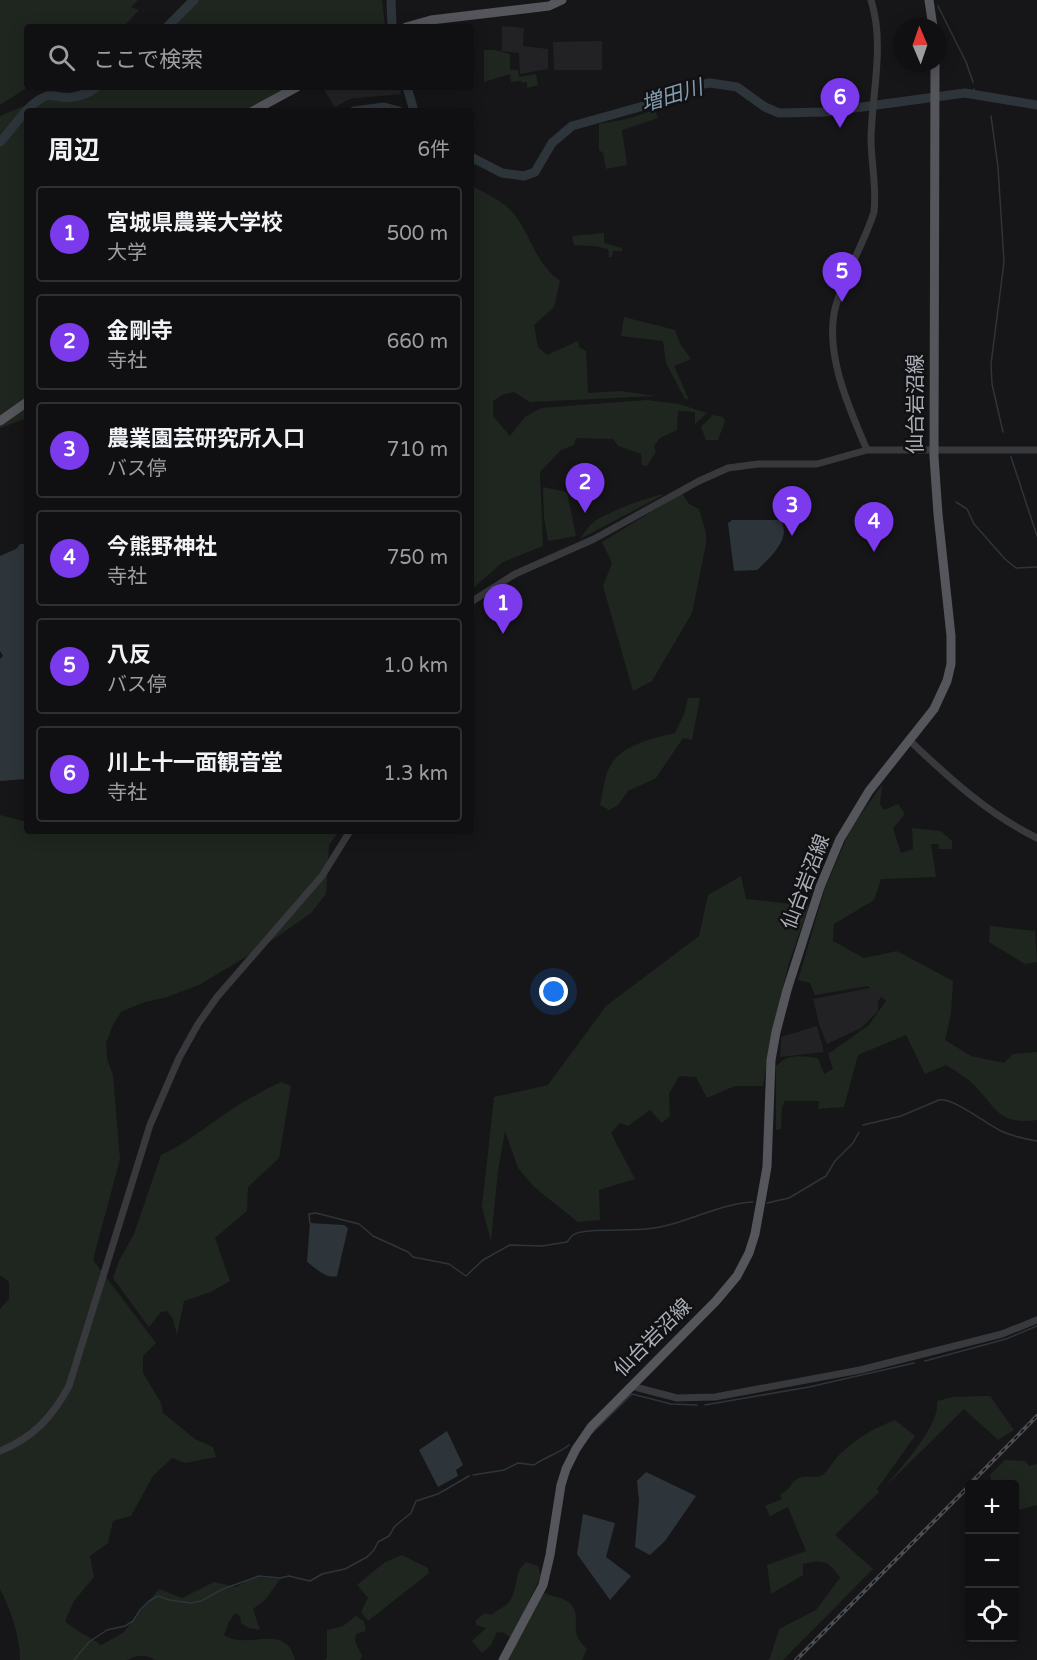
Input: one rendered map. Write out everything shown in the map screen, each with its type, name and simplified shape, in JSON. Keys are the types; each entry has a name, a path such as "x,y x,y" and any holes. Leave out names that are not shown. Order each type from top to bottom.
{"main road":[{"path":"416,24 431,20 549,6 562,0"},
{"path":"928,0 931,18"},
{"name":"仙台岩沼線","path":"503,1660 543,1585 561,1485 571,1457 591,1427 716,1301 737,1276 749,1253 755,1234 767,1167 771,1060 787,990 820,887 840,839 882,772 909,741 940,698 947,681 951,664 951,636 938,514 934,449 935,72"},
{"path":"259,108 292,90"},
{"path":"0,421 24,404"}],"street":[{"path":"867,450 838,372 833,332 836,304 874,212 871,140 877,44 871,0"},
{"path":"474,600 514,574 594,539 719,471 758,464 817,464 867,450 1037,450"},
{"path":"909,741 982,804 1002,819 1037,838"},
{"path":"0,1450 28,1437 44,1423 60,1404 73,1377 157,1105 190,1036 217,997 322,876 348,834"},
{"path":"631,1386 677,1398 715,1397 860,1370 1002,1334 1037,1320"}],"shaded area":[{"path":"0,0 138,0 131,7 139,10 126,24 24,24 24,90 0,105"},
{"path":"187,0 382,0 385,24 164,24"},
{"path":"502,26 524,28 523,46 548,49 548,69 520,74 519,53 502,51"},
{"path":"602,41 602,70 554,70 553,42"},
{"path":"484,50 510,54 510,70 518,70 519,77 536,74 538,85 527,88 527,82 511,82 510,74 484,82"},
{"path":"288,90 255,108 24,108 24,419 0,428 0,116 21,107 90,91"},
{"path":"324,90 400,90 401,94 350,99 335,107"},
{"path":"655,110 658,118 622,130 627,165 606,169 603,153 599,150 599,124 627,119"},
{"path":"474,187 510,209 539,258 560,281 554,307 534,325 538,347 547,355 578,341 579,347 586,351 588,393 621,391 656,396 530,402 514,392 502,395 493,401 493,416 510,436 525,417 541,408 647,400 679,404 707,413 695,424 695,412 678,411 677,430 660,438 654,446 656,452 647,466 642,465 641,454 618,446 613,439 576,438 574,445 561,450 540,472 543,546 503,562 474,587"},
{"path":"604,233 604,243 622,248 622,251 613,251 612,257 609,257 608,249 574,245 572,236"},
{"path":"624,317 675,330 680,344 691,359 674,366 689,400 685,399 666,363 663,341 621,336"},
{"path":"713,415 723,417 725,421 718,440 706,440 701,427"},
{"path":"543,487 567,492 576,536 548,541"},
{"path":"682,493 689,504 699,509 706,533 706,544 692,613 652,681 633,691 603,586 612,563 602,542"},
{"path":"665,494 580,539 601,517 640,501"},
{"path":"732,520 780,520 784,533 782,540 768,560 757,570 734,571 728,523"},
{"path":"20,544 24,544 24,779 0,781 0,659 3,656 0,651 0,556 16,549"},
{"path":"688,698 700,698 692,740 683,738 656,778 628,791 618,805 609,810 600,805 606,776 614,760 621,753 638,744 675,733 684,714"},
{"path":"882,785 880,804 884,810 898,804 905,814 893,828 901,853 913,849 912,828 941,831 952,841 952,849 939,849 938,844 931,844 936,877 881,879 874,900 834,924 833,941 864,958 897,951 953,981 951,1014 945,1040 971,1056 1004,1063 1013,1054 1037,1052 1037,1120 1014,1120 999,1113 971,1082 946,1065 925,1074 906,1035 858,1055 844,1107 818,1109 819,1101 785,1101 782,1108 781,1129 776,1130 776,1066 791,1057 801,1056 818,1058 824,1074 833,1069 828,1054 869,1025 886,1001 868,986 815,995 810,983 798,980 825,888 851,828"},
{"path":"0,815 24,821 24,834 337,834 329,845 326,894 311,913 267,944 199,985 121,1012 106,1043 107,1059 113,1075 120,1159 93,1260 156,1343 143,1356 143,1373 161,1403 163,1413 195,1439 213,1447 216,1457 185,1463 172,1458 153,1476 131,1516 113,1521 108,1543 90,1556 94,1577 74,1601 65,1621 101,1645 123,1633 159,1589 182,1598 214,1582 236,1587 254,1577 280,1579 265,1600 253,1609 260,1630 249,1628 241,1623 240,1616 235,1613 224,1635 233,1639 274,1639 283,1642 290,1648 295,1660 155,1660 141,1656 127,1660 20,1660 14,1624 0,1589 0,1309 9,1299 9,1282 0,1275"},
{"path":"741,876 746,899 809,906 789,963 774,1023 763,1086 735,1086 707,1098 696,1077 679,1076 669,1094 670,1116 662,1123 650,1110 628,1126 620,1123 611,1133 635,1179 599,1190 600,1220 578,1222 534,1187 518,1168 505,1131 498,1171 491,1241 482,1207 494,1097 548,1085 606,1006 699,936 708,895"},
{"path":"990,926 1035,931 1037,962 1025,964 989,942"},
{"path":"880,986 881,998 878,1001 878,1011 861,1028 827,1044 813,999"},
{"path":"817,1026 824,1052 780,1057 781,1037"},
{"path":"281,1082 291,1086 279,1158 248,1187 247,1211 215,1238 230,1281 211,1292 184,1301 177,1335 173,1319 167,1311 161,1312 149,1327 113,1278 119,1261 134,1234 161,1155 189,1139 238,1105"},
{"path":"310,1223 344,1225 348,1228 337,1276 325,1274 307,1262"},
{"path":"990,1396 1014,1430 998,1440 964,1409 886,1486 927,1433 937,1410 937,1401 953,1397"},
{"path":"895,1420 915,1436 877,1489 879,1492 835,1535 873,1569 783,1660 768,1660 779,1629 816,1610 840,1578 825,1563 803,1564 803,1575 771,1594 767,1565 806,1551 788,1507 770,1516 765,1506 782,1499 780,1494 797,1479 818,1477 824,1474 839,1455 852,1444"},
{"path":"447,1431 463,1465 456,1470 458,1476 438,1487 419,1450"},
{"path":"1005,1460 1025,1461 1029,1466 1037,1464 1037,1505 1019,1510 1019,1480 991,1480 990,1475"},
{"path":"646,1472 696,1496 665,1541 650,1555 635,1547 639,1500 637,1481"},
{"path":"583,1514 615,1523 606,1557 631,1576 610,1600 577,1554"},
{"path":"402,1555 428,1568 429,1573 368,1621 361,1612 368,1598 357,1585 385,1562"},
{"path":"526,1562 538,1566 541,1576 521,1618 510,1637 497,1632 491,1645 482,1653 472,1641 486,1628 476,1625 476,1620 485,1613 491,1615 509,1603 519,1571"},
{"path":"544,1593 565,1600 573,1607 576,1616 576,1633 587,1649 582,1660 508,1660"},
{"path":"356,1616 364,1621 366,1631 356,1634 355,1641 362,1656 360,1660 325,1660 327,1630 343,1626"}],"waterway":[{"path":"170,24 194,0"},
{"path":"391,0 392,24"},
{"path":"938,6 966,62 973,82"},
{"name":"増田川","path":"474,159 502,173 524,176 535,172 552,143 572,126 647,105 693,86 710,83 737,87 765,107 779,113 825,112 965,93 1037,105"},
{"name":"増田川","path":"974,89 975,94"},
{"path":"29,108 47,96 76,97 91,90"},
{"path":"408,90 413,108"},
{"name":"増田川","path":"376,108 388,108"},
{"path":"0,142 24,114"},
{"path":"991,116 998,167 1004,262 991,364 992,384 1003,432"},
{"path":"1011,457 1037,536"},
{"path":"956,502 967,509 974,524 1016,568 1037,567"},
{"path":"863,1125 901,1116 939,1100 945,1100 1001,1131 1037,1141"},
{"path":"767,1203 789,1198 826,1176 835,1161 853,1143 859,1132"},
{"path":"310,1223 309,1214 316,1213 359,1224 373,1236 408,1252 413,1257 449,1264 466,1276 483,1260 510,1245 542,1246 567,1242 573,1235 585,1231 639,1230 660,1227 726,1207 753,1202"},
{"path":"925,1361 1006,1339 1037,1326"},
{"path":"705,1405 809,1387 914,1363"},
{"path":"592,1433 632,1394 671,1404 697,1405"},
{"path":"473,1475 504,1470 518,1463 534,1465 569,1445"},
{"path":"74,1660 89,1642 107,1630 125,1626 133,1621 140,1610 158,1596 191,1603 201,1601 223,1589 259,1576 280,1578 289,1576 310,1581 322,1574 345,1569 367,1557 378,1542 389,1536 395,1526 411,1513 416,1501 438,1494 469,1476"}],"railway":[{"path":"974,1480 1037,1416"},
{"path":"796,1660 965,1490"}],"place":[{"name":"川上十一面観音堂","path":"840,128"},
{"name":"八反","path":"842,302"},
{"name":"金剛寺","path":"585,513"},
{"name":"農業園芸研究所入口","path":"792,536"},
{"name":"今熊野神社","path":"874,552"},
{"name":"宮城県農業大学校","path":"503,634"}]}
